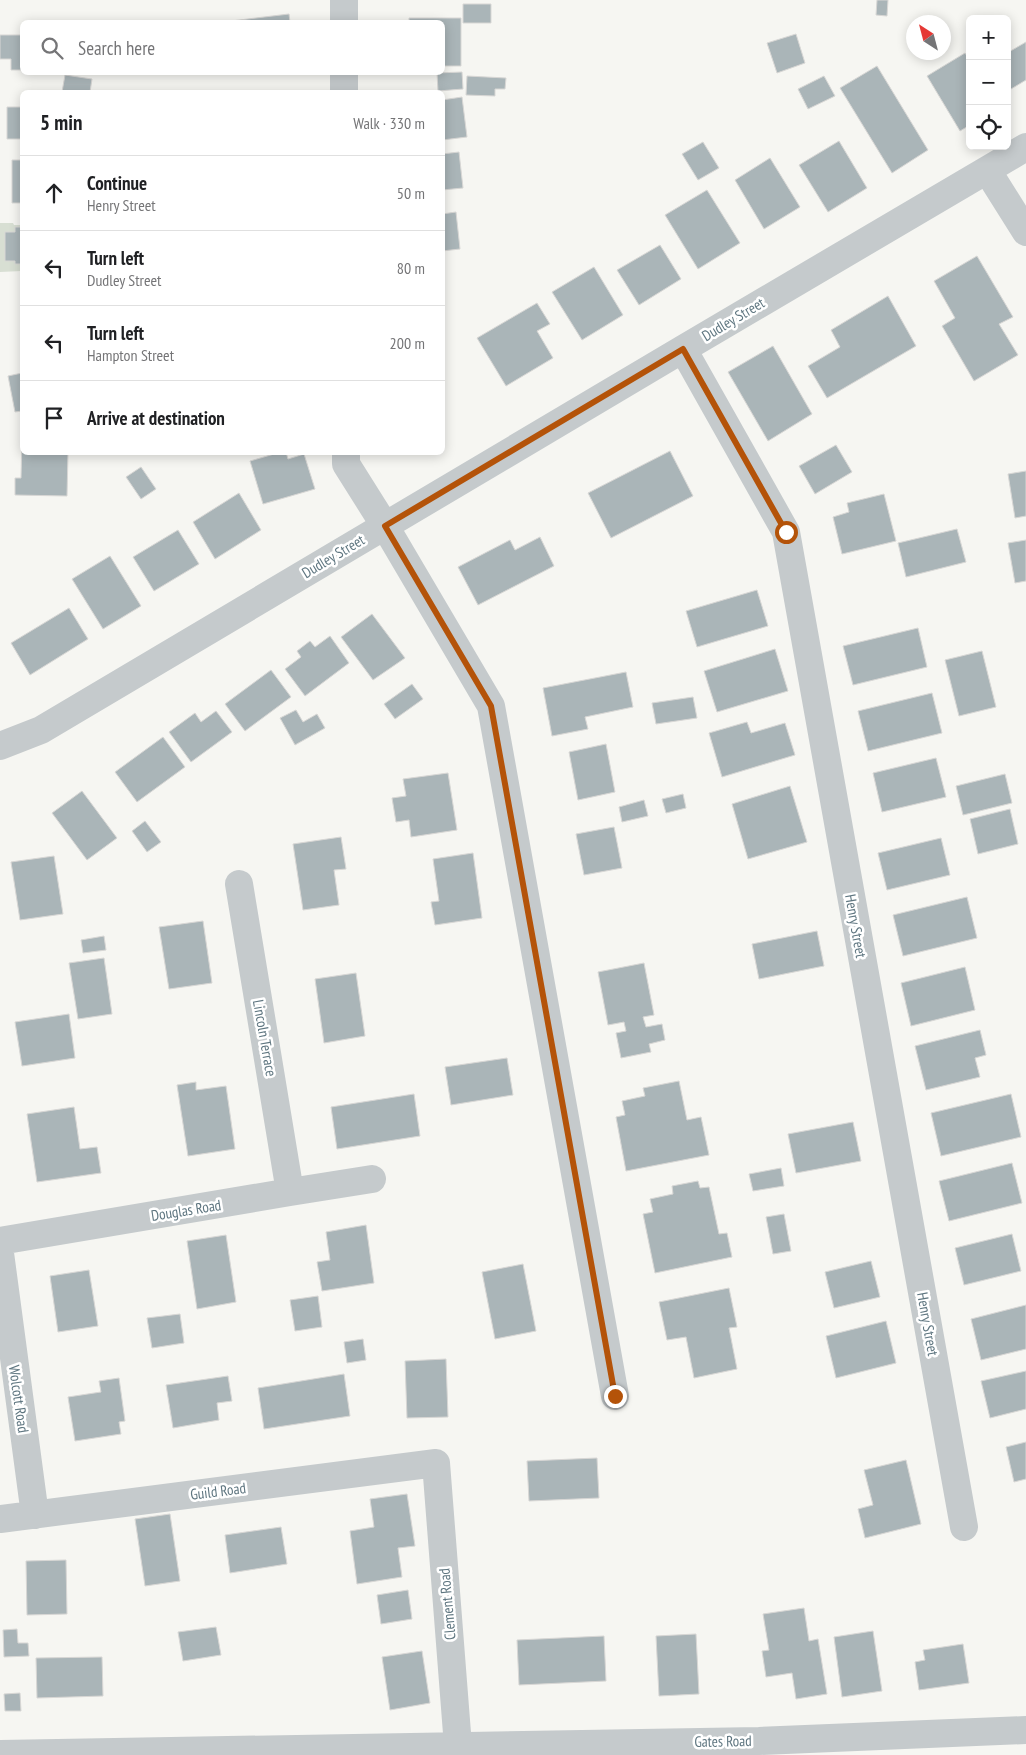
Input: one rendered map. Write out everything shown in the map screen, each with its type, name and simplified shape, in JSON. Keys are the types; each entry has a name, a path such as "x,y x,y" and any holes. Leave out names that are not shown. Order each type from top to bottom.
{"street":[{"path":"344,0 344,20"},
{"path":"344,75 344,90"},
{"name":"Dudley Street","path":"0,746 41,730 1026,147"},
{"path":"987,170 1026,232"},
{"name":"Henry Street","path":"683,349 786,532 964,1527"},
{"path":"346,455 346,464 385,526 491,706 615,1396"},
{"name":"Lincoln Terrace","path":"239,884 290,1192"},
{"name":"Douglas Road","path":"0,1241 372,1179"},
{"name":"Wolcott Road","path":"0,1253 34,1515"},
{"name":"Guild Road","path":"0,1519 436,1463"},
{"name":"Clement Road","path":"436,1463 458,1746"},
{"name":"Gates Road","path":"0,1754 458,1746 759,1748 1026,1730"}],"shaded area":[{"path":"0,223 20,225 20,227 15,228 15,232 5,232 5,261 15,261 15,264 20,264 20,271 0,272"}],"building":[{"path":"877,0 888,0 887,16 876,15"},
{"path":"463,4 491,4 491,23 463,23"},
{"path":"289,14 290,20 239,20"},
{"path":"409,18 461,18 461,66 445,66 445,20 409,20"},
{"path":"796,34 805,63 777,73 767,43"},
{"path":"0,35 20,35 20,70 11,70 11,59 0,59"},
{"path":"1026,42 1026,80 1011,89 1011,60 1011,51"},
{"path":"965,53 966,127 960,131 927,76"},
{"path":"877,66 928,150 892,173 840,88"},
{"path":"462,72 463,89 438,90 437,75 445,75 445,73"},
{"path":"65,75 92,79 90,90 62,90"},
{"path":"467,76 506,78 505,89 495,89 495,96 466,95"},
{"path":"824,76 835,96 808,109 798,89"},
{"path":"462,97 467,137 445,140 445,100"},
{"path":"7,107 20,107 20,139 7,139"},
{"path":"839,141 867,188 828,212 799,165"},
{"path":"703,142 719,168 698,180 682,154"},
{"path":"459,152 463,188 445,190 445,154"},
{"path":"770,158 800,207 764,229 735,180"},
{"path":"12,160 20,160 20,203 12,203"},
{"path":"707,190 740,243 698,269 665,215"},
{"path":"456,212 460,249 445,251 445,214"},
{"path":"15,227 20,227 20,264 15,264 15,261 5,261 5,232 15,232"},
{"path":"660,245 681,279 639,305 617,270"},
{"path":"977,256 1013,317 999,324 1018,355 974,381 942,326 955,318 934,281"},
{"path":"594,267 623,315 582,340 552,292"},
{"path":"888,296 916,346 827,398 808,366 840,347 831,330"},
{"path":"537,303 550,324 537,331 553,358 506,386 477,338"},
{"path":"773,346 812,414 768,441 728,372"},
{"path":"20,373 20,411 15,412 8,376"},
{"path":"836,445 852,472 815,494 799,466"},
{"path":"670,451 693,496 611,538 588,493"},
{"path":"22,455 68,455 67,496 15,495 15,478 21,478"},
{"path":"271,455 287,455 288,459 304,455 315,489 263,504 250,461"},
{"path":"141,467 156,489 141,499 126,477"},
{"path":"1026,471 1026,516 1015,518 1008,474"},
{"path":"239,493 261,530 215,559 193,522"},
{"path":"884,494 896,541 842,554 833,517 849,512 847,503"},
{"path":"957,529 966,562 906,577 898,543"},
{"path":"178,530 199,564 154,591 133,557"},
{"path":"540,537 554,566 478,605 458,567 510,540 515,550"},
{"path":"1026,540 1026,581 1015,583 1008,543"},
{"path":"110,556 141,606 103,629 72,579"},
{"path":"757,590 768,626 697,647 686,611"},
{"path":"69,608 88,639 30,675 11,643"},
{"path":"372,614 405,658 373,680 341,637"},
{"path":"918,628 927,667 853,685 843,646"},
{"path":"330,636 349,663 305,696 285,669 301,657 297,651 310,641 315,647"},
{"path":"775,649 788,691 717,712 704,671"},
{"path":"982,651 996,707 959,716 945,660"},
{"path":"271,670 291,697 245,731 225,704"},
{"path":"626,672 633,707 585,717 588,729 552,736 543,688"},
{"path":"412,684 423,699 395,719 384,704"},
{"path":"932,693 942,733 868,751 858,711"},
{"path":"693,697 697,718 656,724 652,703"},
{"path":"296,710 303,722 317,714 325,728 295,745 280,718"},
{"path":"216,711 232,732 191,762 169,732 195,713 201,722"},
{"path":"747,722 751,733 785,723 795,755 722,777 709,733"},
{"path":"163,737 185,767 137,802 115,772"},
{"path":"606,744 615,792 578,800 569,752"},
{"path":"936,758 946,797 882,812 873,773"},
{"path":"448,773 457,830 411,837 409,820 396,822 392,798 406,796 403,779"},
{"path":"1005,774 1012,803 963,815 956,786"},
{"path":"790,786 807,842 748,859 732,804"},
{"path":"82,791 117,838 87,860 52,813"},
{"path":"683,794 686,808 666,813 662,799"},
{"path":"644,800 648,816 622,822 619,807"},
{"path":"1010,809 1018,844 978,854 970,819"},
{"path":"145,821 161,842 147,852 132,831"},
{"path":"614,827 622,868 584,875 576,834"},
{"path":"341,837 346,869 334,870 339,905 303,910 293,844"},
{"path":"941,838 950,875 887,890 878,853"},
{"path":"473,853 482,918 435,925 431,902 439,901 433,859"},
{"path":"54,856 63,914 20,920 11,862"},
{"path":"967,897 977,938 903,956 893,915"},
{"path":"203,921 212,983 169,989 159,927"},
{"path":"817,931 824,966 759,979 752,944"},
{"path":"104,936 106,950 83,953 81,940"},
{"path":"104,958 112,1014 78,1019 69,963"},
{"path":"644,963 654,1015 643,1017 646,1027 662,1024 665,1040 649,1044 651,1052 621,1058 616,1033 626,1031 624,1022 608,1025 598,972"},
{"path":"965,967 975,1010 911,1026 901,983"},
{"path":"356,973 365,1036 324,1043 315,979"},
{"path":"69,1014 75,1058 22,1066 15,1022"},
{"path":"980,1030 986,1055 975,1058 980,1077 926,1090 915,1046"},
{"path":"507,1058 513,1095 451,1105 445,1067"},
{"path":"679,1081 687,1120 701,1117 709,1155 626,1171 616,1117 625,1115 622,1101 645,1096 643,1088"},
{"path":"196,1082 196,1090 226,1086 235,1149 188,1156 177,1085"},
{"path":"414,1094 420,1136 337,1149 331,1107"},
{"path":"1011,1094 1021,1137 941,1156 931,1113"},
{"path":"74,1107 80,1149 97,1147 101,1173 37,1182 27,1114"},
{"path":"853,1122 861,1161 796,1173 788,1134"},
{"path":"1012,1163 1022,1203 949,1221 939,1181"},
{"path":"781,1168 784,1186 753,1191 749,1174"},
{"path":"698,1181 700,1188 709,1187 719,1234 727,1233 732,1257 655,1273 643,1214 653,1212 650,1199 673,1194 672,1186"},
{"path":"784,1214 791,1251 773,1254 766,1217"},
{"path":"366,1225 374,1283 322,1291 317,1262 330,1260 326,1232"},
{"path":"1012,1234 1021,1271 964,1285 955,1248"},
{"path":"226,1235 236,1302 197,1309 187,1241"},
{"path":"871,1261 880,1297 834,1308 825,1272"},
{"path":"523,1264 536,1331 495,1339 482,1272"},
{"path":"89,1270 98,1326 58,1332 50,1276"},
{"path":"729,1288 737,1327 729,1328 737,1369 694,1378 686,1337 667,1340 659,1302"},
{"path":"318,1296 322,1327 295,1331 290,1300"},
{"path":"1026,1305 1026,1349 981,1360 971,1319"},
{"path":"180,1314 184,1343 152,1348 147,1318"},
{"path":"886,1321 896,1363 836,1378 826,1336"},
{"path":"363,1339 366,1360 347,1363 344,1342"},
{"path":"446,1359 448,1417 407,1418 405,1361"},
{"path":"1026,1371 1026,1409 990,1418 981,1381"},
{"path":"344,1374 350,1416 264,1429 258,1388"},
{"path":"228,1376 232,1401 217,1403 219,1420 173,1428 166,1385"},
{"path":"119,1378 125,1421 119,1422 121,1434 75,1441 68,1397 101,1392 99,1381"},
{"path":"1026,1442 1026,1479 1014,1482 1006,1447"},
{"path":"597,1458 599,1498 529,1501 527,1461"},
{"path":"906,1460 921,1524 865,1538 858,1509 873,1505 864,1470"},
{"path":"407,1494 415,1546 398,1548 402,1577 357,1584 350,1531 374,1527 370,1499"},
{"path":"170,1514 180,1581 145,1586 135,1519"},
{"path":"281,1527 287,1564 230,1573 225,1535"},
{"path":"66,1560 67,1614 27,1615 26,1561"},
{"path":"408,1590 412,1619 381,1624 377,1595"},
{"path":"804,1608 809,1641 818,1639 827,1694 796,1699 792,1673 766,1677 762,1651 769,1650 763,1614"},
{"path":"216,1627 221,1655 183,1661 178,1632"},
{"path":"17,1629 18,1643 28,1643 29,1656 4,1657 3,1630"},
{"path":"873,1631 882,1691 842,1697 834,1637"},
{"path":"696,1634 699,1694 659,1696 656,1636"},
{"path":"604,1636 606,1681 519,1685 517,1640"},
{"path":"963,1644 969,1683 919,1690 915,1662 925,1660 923,1650"},
{"path":"422,1651 430,1703 390,1710 382,1657"},
{"path":"102,1657 103,1696 37,1698 36,1658"},
{"path":"20,1693 21,1711 5,1711 4,1694"}],"route":[{"path":"615,1396 491,706 385,526 683,349 786,532"}]}
